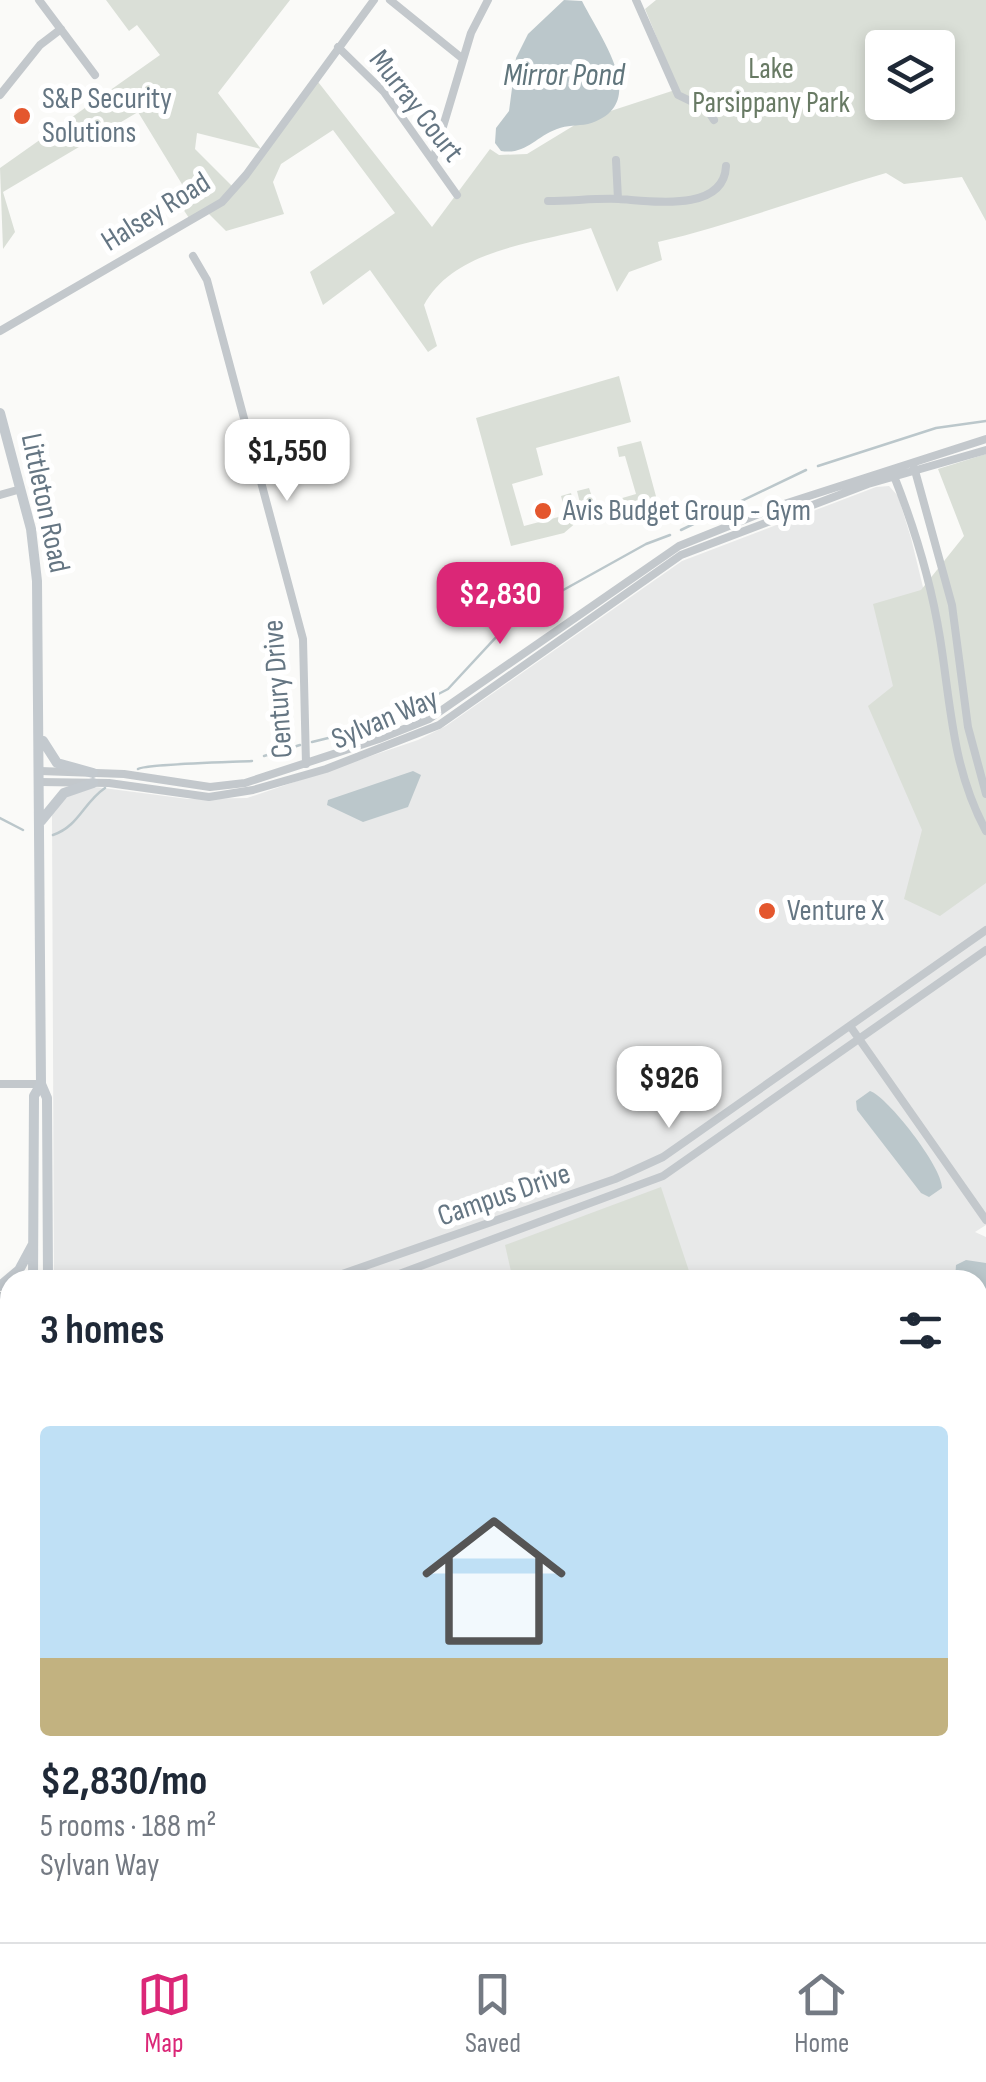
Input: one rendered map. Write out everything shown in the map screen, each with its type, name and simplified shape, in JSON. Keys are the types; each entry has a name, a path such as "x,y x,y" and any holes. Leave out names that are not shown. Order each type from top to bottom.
{"main road":[{"name":"Littleton Road","path":"0,413 38,581 41,1084 48,1126 48,1270"},
{"path":"40,733 56,763 93,778"},
{"path":"40,822 64,792 93,778"},
{"name":"Littleton Road","path":"34,1270 34,1096 41,1084"},
{"path":"19,1270 36,1238"}],"street":[{"path":"39,0 96,75"},
{"name":"Halsey Road","path":"0,331 222,202 246,176 374,0"},
{"path":"390,0 463,59"},
{"path":"432,160 463,59 488,0"},
{"path":"636,0 678,95 707,109 714,120"},
{"path":"0,95 40,45 61,29"},
{"name":"Murray Court","path":"338,47 384,92 456,196"},
{"path":"616,160 618,199"},
{"path":"548,202 674,202 720,186 726,166"},
{"name":"Century Drive","path":"194,256 207,280 303,639 307,769"},
{"name":"Sylvan Way","path":"40,777 93,778 209,797 253,790 439,725 682,555 890,468 986,439"},
{"name":"Sylvan Way","path":"822,496 986,450"},
{"path":"912,461 952,605 968,727 986,794"},
{"path":"890,468 912,520 930,587 954,748 986,830"},
{"path":"0,495 20,489"},
{"name":"Campus Drive","path":"352,1270 641,1168 986,930"},
{"name":"Campus Drive","path":"411,1270 642,1187 680,1167 986,950"},
{"path":"850,1026 986,1220"},
{"path":"0,1084 41,1084"}],"shaded area":[{"path":"889,486 898,496 911,538 986,845 986,1225 975,1232 986,1237 986,1270 54,1270 52,815 62,797 88,786 188,799 247,798 418,740 446,726 682,561 876,487"}],"green space":[{"name":"Lake Parsippany Park","path":"106,0 290,0 218,93 261,149 197,133 195,149 235,189 315,78 432,227 490,149 499,155 527,154 583,120 678,89 645,9 656,0 986,0 986,221 962,177 904,184 886,173 658,242 662,260 629,272 617,292 591,228 546,238 476,260 438,286 424,305 437,346 428,352 370,270 323,305 310,272 395,213 333,130 281,164 273,182 284,214 226,231 207,212 191,221 181,206 191,199 138,112 3,192 15,232 3,249 0,168 160,55 137,25 129,31"},
{"path":"619,376 631,422 536,448 543,475 512,484 524,526 566,515 561,496 571,493 578,521 564,533 511,546 476,418"},
{"path":"641,441 657,500 584,519 577,491 589,488 595,506 636,494 625,456 619,457 617,447"},
{"path":"986,454 986,883 940,916 904,899 922,830 868,706 893,686 873,604 921,590 964,536 938,469"},
{"path":"661,1187 689,1270 511,1270 505,1245"}],"water":[{"name":"Mirror Pond","path":"564,0 582,1 600,34 616,70 617,102 607,115 588,124 561,128 524,148 501,151 495,143 496,128 509,111 516,58 528,34"},
{"path":"413,771 421,775 408,807 363,822 327,805 328,800"},
{"path":"870,1091 901,1119 934,1165 942,1188 929,1197 921,1193 857,1110 856,1101"},
{"path":"966,1260 986,1263 986,1270 956,1270 956,1265"}],"waterway":[{"path":"818,466 936,428 986,421"},
{"path":"681,530 806,470"},
{"path":"522,613 646,544 670,535"},
{"path":"312,742 377,726 448,689 512,620"},
{"path":"264,756 300,745"},
{"path":"138,769 252,761"},
{"path":"53,835 69,826 105,788"},
{"path":"0,818 23,830"}],"place":[{"name":"S&P Security Solutions","path":"22,116"},
{"name":"Avis Budget Group - Gym","path":"543,511"},
{"name":"Venture X","path":"767,911"}]}
